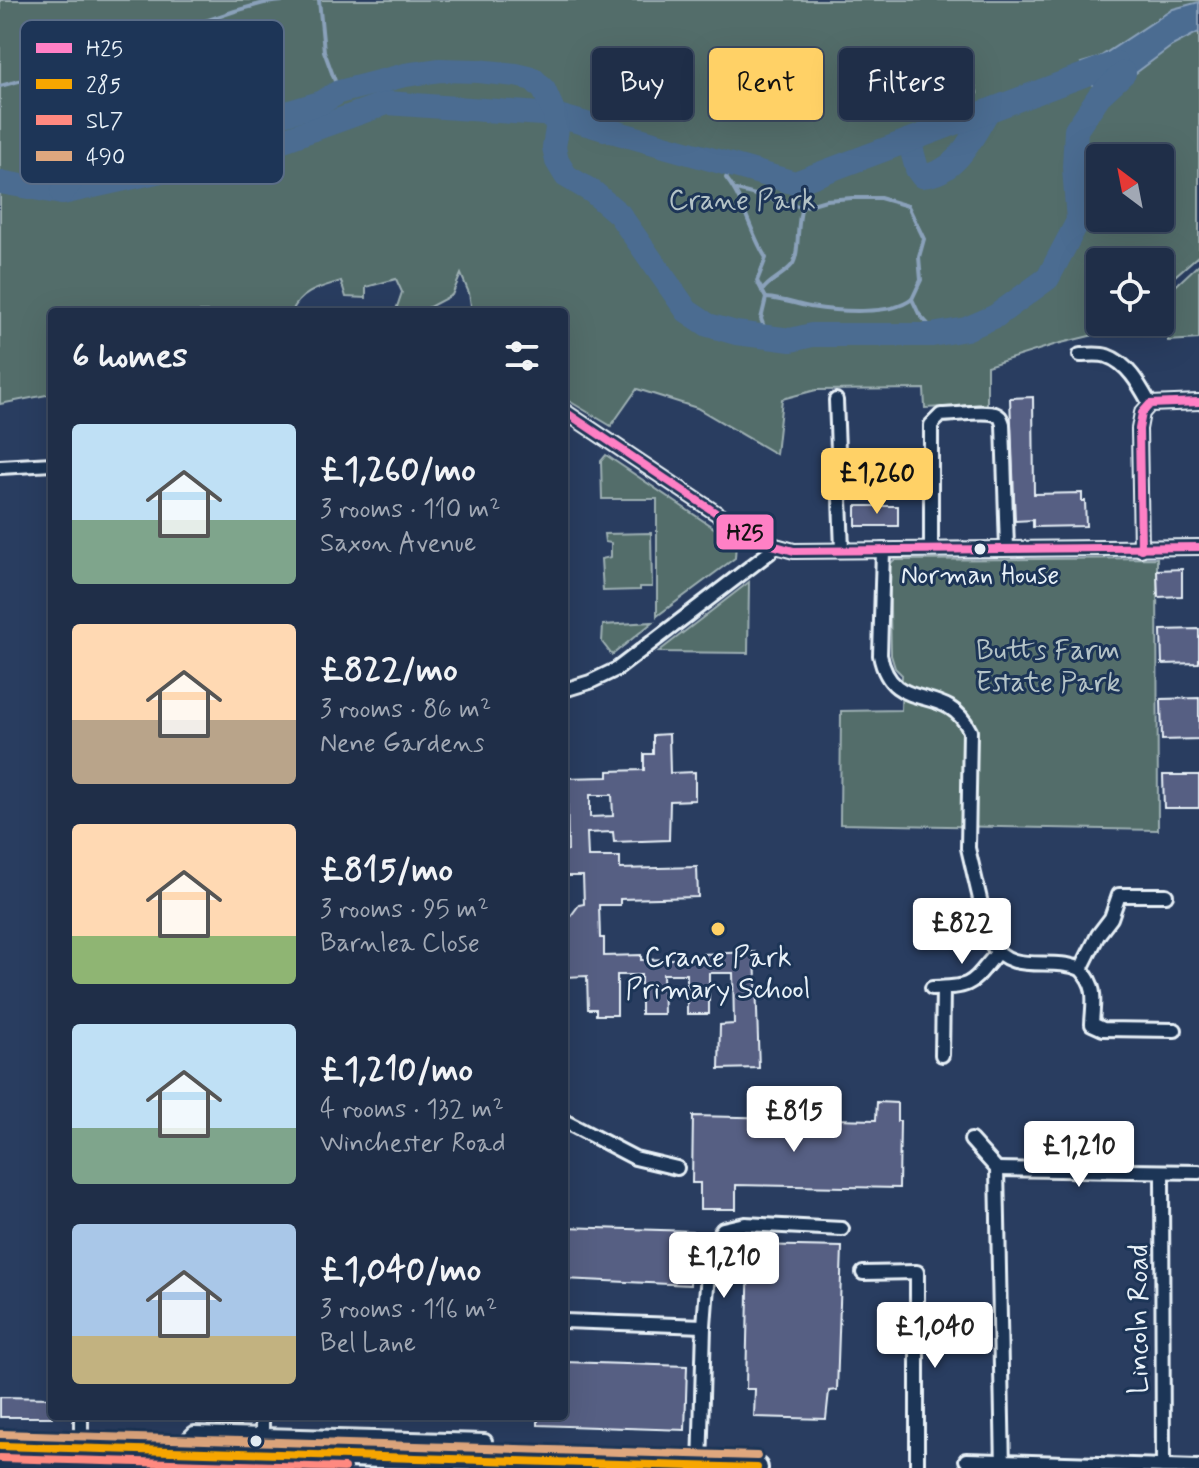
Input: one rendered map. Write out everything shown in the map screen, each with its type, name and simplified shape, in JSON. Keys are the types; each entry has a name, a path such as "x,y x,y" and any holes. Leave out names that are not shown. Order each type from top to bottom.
{"main road":[{"path":"0,1446 70,1460"},
{"path":"0,1461 179,1460 284,1453 564,1465 757,1468"}],"street":[{"path":"1080,355 1105,355 1120,364 1132,374 1150,404"},
{"path":"836,400 842,549"},
{"path":"1141,549 1139,429 1142,413 1150,404 1199,402"},
{"path":"568,414 743,531 772,545 794,551 1199,547"},
{"path":"931,549 931,425 941,415 964,414 994,414 1003,424 1007,548"},
{"path":"0,467 48,464"},
{"path":"568,689 617,669 770,552 772,545"},
{"path":"883,550 880,655 883,670 891,684 904,693 952,707 964,717 970,731 969,859 990,942 997,953 1016,963 1071,965 1081,969 1094,991 1092,1024 1103,1029 1175,1030"},
{"path":"1081,969 1098,935 1111,918 1118,889 1166,895"},
{"path":"942,1055 937,988 964,987 997,953"},
{"path":"568,1123 635,1158 677,1168"},
{"path":"971,1140 997,1169 1002,1464"},
{"path":"997,1169 1199,1172"},
{"name":"Lincoln Road","path":"1162,1172 1163,1466"},
{"path":"701,1466 704,1326 710,1246 723,1229 745,1224 842,1229"},
{"path":"863,1273 917,1272 917,1468"},
{"path":"568,1321 704,1326"},
{"path":"70,1460 81,1434 81,1420"},
{"path":"262,1420 262,1435"},
{"path":"179,1460 194,1433 262,1435 284,1453 485,1441"},
{"path":"966,1460 1002,1464 1199,1467"}],"green space":[{"name":"Crane Park","path":"0,0 1199,0 1199,255 1174,277 1174,248 1086,248 1086,336 1090,336 987,366 987,405 925,408 924,389 816,390 782,399 776,454 697,408 637,389 611,426 568,400 568,308 471,308 461,274 452,295 428,308 397,308 402,292 396,279 366,287 366,298 346,297 341,281 326,285 300,299 294,308 48,308 48,395 0,404"},
{"path":"1199,264 1199,339 1168,341 1168,336 1174,336 1174,287"},
{"path":"606,455 736,543 735,558 657,616 657,499 602,499 601,461"},
{"path":"651,533 652,587 603,591 601,559 611,557 611,543 605,542 604,534"},
{"name":"Butts Farm Estate Park","path":"1157,558 1158,830 840,824 841,711 901,710 902,675 895,668 891,655 889,565 894,560"},
{"path":"749,582 748,653 658,652"},
{"path":"653,622 612,655 602,642 603,625"}],"water":[{"path":"1199,2 1199,32 1172,46 1101,99 1081,63 1098,58 1173,9"}],"building":[{"path":"973,78 977,93 973,98"},
{"path":"1033,397 1034,494 1082,493 1086,526 1033,527 1033,520 1015,521 1010,398"},
{"path":"856,506 898,506 898,526 856,526"},
{"path":"1182,569 1182,596 1158,597 1157,570"},
{"path":"1199,629 1199,663 1162,664 1161,630"},
{"path":"1199,698 1199,739 1162,740 1161,699"},
{"path":"669,734 670,773 695,772 695,800 670,801 669,840 614,842 613,832 587,833 588,857 620,857 620,869 697,867 698,897 620,899 620,905 599,905 604,956 641,955 641,960 755,952 759,1068 719,1069 720,1025 734,1024 733,973 709,973 709,1014 687,1014 687,974 663,974 664,1014 641,1014 641,975 617,975 617,1015 596,1015 596,1009 588,1009 587,976 568,977 568,920 579,905 584,904 583,876 568,876 568,778 608,777 608,771 644,770 644,754 653,754 653,735","holes":["590,795 612,795 613,816 590,817"]},
{"path":"1163,775 1199,775 1199,808 1164,808"},
{"path":"877,1102 897,1103 897,1121 900,1121 899,1188 736,1185 736,1209 700,1209 700,1183 692,1183 693,1116 876,1120"},
{"path":"568,1227 692,1231 690,1285 568,1279"},
{"path":"749,1245 842,1247 837,1390 829,1391 826,1419 754,1417 755,1389 746,1389"},
{"path":"568,1362 687,1366 685,1430 538,1425 538,1420 568,1420"},
{"path":"0,1397 48,1398 48,1417 0,1417"}],"waterway":[{"path":"208,20 264,3 292,0"},
{"path":"319,0 324,51 339,92"},
{"path":"284,140 387,103 555,115 795,183 1116,63"},
{"path":"284,114 320,103 339,92 405,75 440,70 478,71 533,79 544,90 555,115 557,129 554,147 557,161 566,176 593,192 619,214 687,311 708,325 736,333 791,340 812,335 932,335 966,329 996,316 1048,278 1078,221 1074,167 1076,130 1099,96 1124,73"},
{"path":"0,86 20,81"},
{"path":"909,140 922,176 934,174 945,169 962,152 988,111"},
{"path":"729,172 726,178 766,258 757,281 766,298 761,319 768,337"},
{"path":"0,182 62,193 102,184"},
{"path":"62,193 69,184"},
{"path":"736,190 802,207 826,200 852,198 880,198 908,206 924,239 919,257 921,280 912,299 919,314 937,334"},
{"path":"762,291 792,265 802,207"},
{"path":"766,298 848,311 891,308 912,299"}],"transit line":[{"name":"H25","path":"1141,549 1139,429 1142,413 1150,404 1199,402"},
{"name":"H25","path":"568,414 743,531 772,545 794,551 1199,547"},
{"name":"490","path":"0,1434 757,1456"},
{"name":"285","path":"0,1446 757,1468"},
{"name":"SL7","path":"0,1458 344,1468"}],"place":[{"name":"Norman House","path":"980,549"},
{"name":"Crane Park Primary School","path":"718,929"}]}
